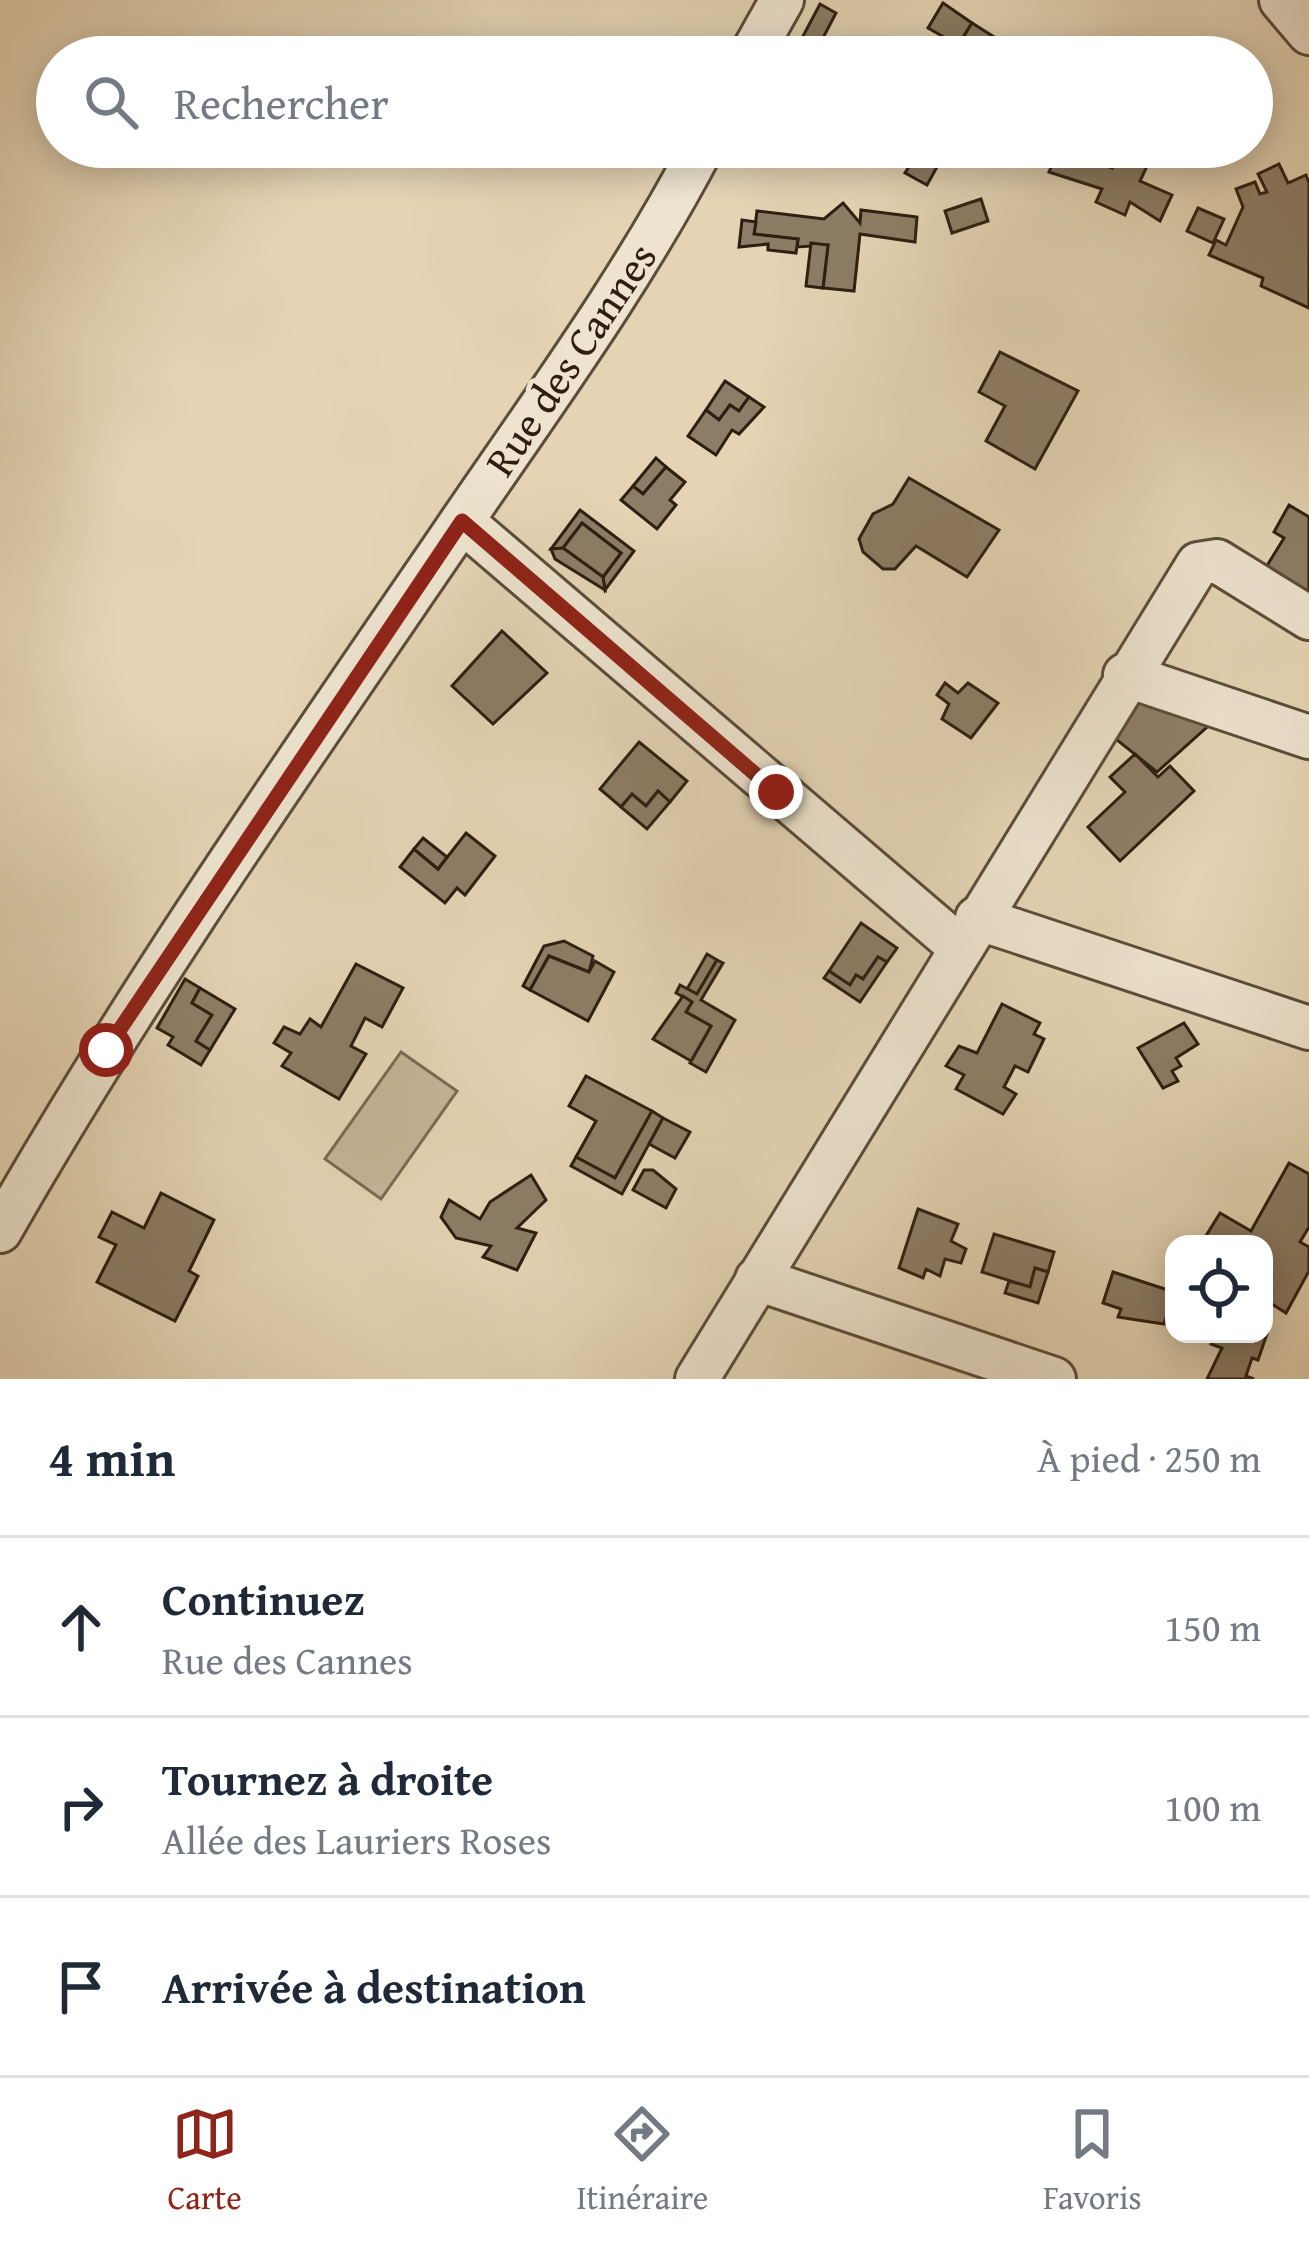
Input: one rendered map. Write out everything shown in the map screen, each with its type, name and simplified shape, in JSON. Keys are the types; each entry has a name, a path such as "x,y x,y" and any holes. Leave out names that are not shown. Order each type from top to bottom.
{"street":[{"path":"762,36 782,0"},
{"path":"1281,0 1309,33"},
{"name":"Rue des Cannes","path":"0,1231 75,1100 187,925 593,332 690,168"},
{"path":"462,521 969,933 1309,1028"},
{"path":"697,1379 1125,675 1206,559 1309,618"},
{"path":"1125,675 1309,737"},
{"path":"758,1279 1054,1379"}],"shaded area":[{"path":"401,1052 457,1091 381,1199 325,1159"}],"building":[{"path":"943,3 972,23 964,36 942,36 928,28"},
{"path":"820,4 836,13 824,36 803,36"},
{"path":"972,23 993,36 964,36"},
{"path":"1279,164 1288,183 1306,175 1309,183 1309,308 1261,286 1263,278 1209,255 1216,240 1226,245 1243,207 1236,189 1255,182 1260,194 1267,192 1258,174"},
{"path":"908,168 936,168 927,185 905,173"},
{"path":"1051,168 1146,168 1140,181 1172,195 1160,221 1130,202 1125,215 1096,202 1102,189 1049,172"},
{"path":"981,199 988,221 952,233 945,211"},
{"path":"843,203 860,223 861,210 917,217 915,242 860,234 854,291 823,288 828,245 797,247 798,239 754,234 757,211 824,219"},
{"path":"1198,208 1224,219 1213,243 1187,231"},
{"path":"742,220 756,222 754,234 798,239 796,253 768,250 768,244 739,247"},
{"path":"811,243 828,245 823,288 806,286"},
{"path":"1000,352 1078,391 1035,469 986,441 1005,406 979,392"},
{"path":"725,381 749,397 739,411 730,405 719,420 706,410"},
{"path":"749,397 764,407 739,434 732,430 716,455 688,436 706,410 719,420 730,405 739,411"},
{"path":"656,458 666,467 643,494 633,486"},
{"path":"666,467 685,482 670,500 676,505 657,529 621,500 633,486 643,494"},
{"path":"909,478 999,530 967,577 916,546 895,569 883,569 863,552 859,539 873,514 893,504"},
{"path":"1289,505 1309,517 1309,604 1260,577 1284,538 1274,532"},
{"path":"580,510 634,551 605,590 603,577 621,553 582,523 563,548 551,549"},
{"path":"582,523 621,553 603,577 563,548"},
{"path":"563,548 603,577 605,590 555,559 551,549"},
{"path":"502,631 547,673 493,724 452,686"},
{"path":"945,683 958,693 968,683 998,703 971,738 942,719 949,704 937,695"},
{"path":"1136,695 1215,720 1157,772 1112,736"},
{"path":"639,742 687,781 670,802 658,791 646,806 632,794 621,807 600,789"},
{"path":"1135,754 1158,777 1170,766 1194,791 1120,861 1088,827 1125,792 1110,777"},
{"path":"658,791 670,802 647,829 621,807 632,794 646,806"},
{"path":"466,833 495,856 465,895 457,888 445,903 400,867 414,849 438,869"},
{"path":"423,838 447,857 438,869 414,849"},
{"path":"861,923 897,948 887,962 878,957 863,979 856,975 850,985 829,971"},
{"path":"564,941 593,956 589,972 549,956 530,990 523,986 544,946"},
{"path":"707,954 717,960 697,994 687,989"},
{"path":"549,956 589,972 595,961 614,972 588,1021 530,990"},
{"path":"878,957 887,962 860,1002 824,978 829,971 850,985 856,975 863,979"},
{"path":"717,960 723,963 701,1000 735,1020 706,1072 690,1063 711,1026 686,1012 692,1002 676,993 680,985 697,994"},
{"path":"356,964 403,988 382,1027 365,1018 351,1046 366,1054 339,1099 282,1066 291,1053 274,1043 284,1027 300,1034 310,1019 321,1027"},
{"path":"185,979 200,988 192,1003 212,1015 196,1041 210,1050 201,1065 168,1045 173,1037 157,1028"},
{"path":"200,988 235,1009 210,1050 196,1041 212,1015 192,1003"},
{"path":"683,996 692,1002 686,1012 711,1026 691,1061 653,1039"},
{"path":"1002,1004 1040,1023 1034,1034 1044,1039 1028,1072 1015,1066 1004,1087 1016,1094 1003,1114 956,1089 964,1075 946,1066 959,1046 977,1053"},
{"path":"1184,1023 1198,1044 1176,1058 1181,1066 1172,1071 1178,1081 1163,1088 1138,1048"},
{"path":"586,1076 652,1111 615,1178 576,1157 596,1121 569,1106"},
{"path":"652,1111 663,1118 622,1194 571,1166 576,1157 615,1178"},
{"path":"663,1118 690,1132 675,1158 649,1144"},
{"path":"1289,1163 1309,1174 1309,1227 1300,1242 1309,1247 1309,1271 1286,1313 1273,1305 1273,1235 1207,1235 1220,1213 1251,1231"},
{"path":"644,1170 653,1170 676,1189 666,1208 633,1190"},
{"path":"531,1175 546,1200 517,1228 536,1233 517,1270 483,1257 491,1246 456,1238 441,1217 449,1200 480,1219 490,1202"},
{"path":"161,1193 214,1220 189,1271 198,1276 175,1321 97,1282 116,1245 99,1237 112,1212 144,1228"},
{"path":"918,1209 958,1224 951,1241 966,1249 961,1263 945,1259 940,1276 926,1269 923,1278 899,1268"},
{"path":"994,1234 1054,1252 1048,1272 1035,1268 1030,1287 982,1272"},
{"path":"1035,1268 1048,1272 1038,1303 1005,1293 1009,1281 1030,1287"},
{"path":"1113,1272 1165,1289 1164,1324 1118,1317 1121,1309 1103,1303"},
{"path":"1264,1343 1246,1376 1254,1379 1207,1379 1222,1348 1211,1344"}],"route":[{"path":"106,1050 462,521 776,792"}]}
